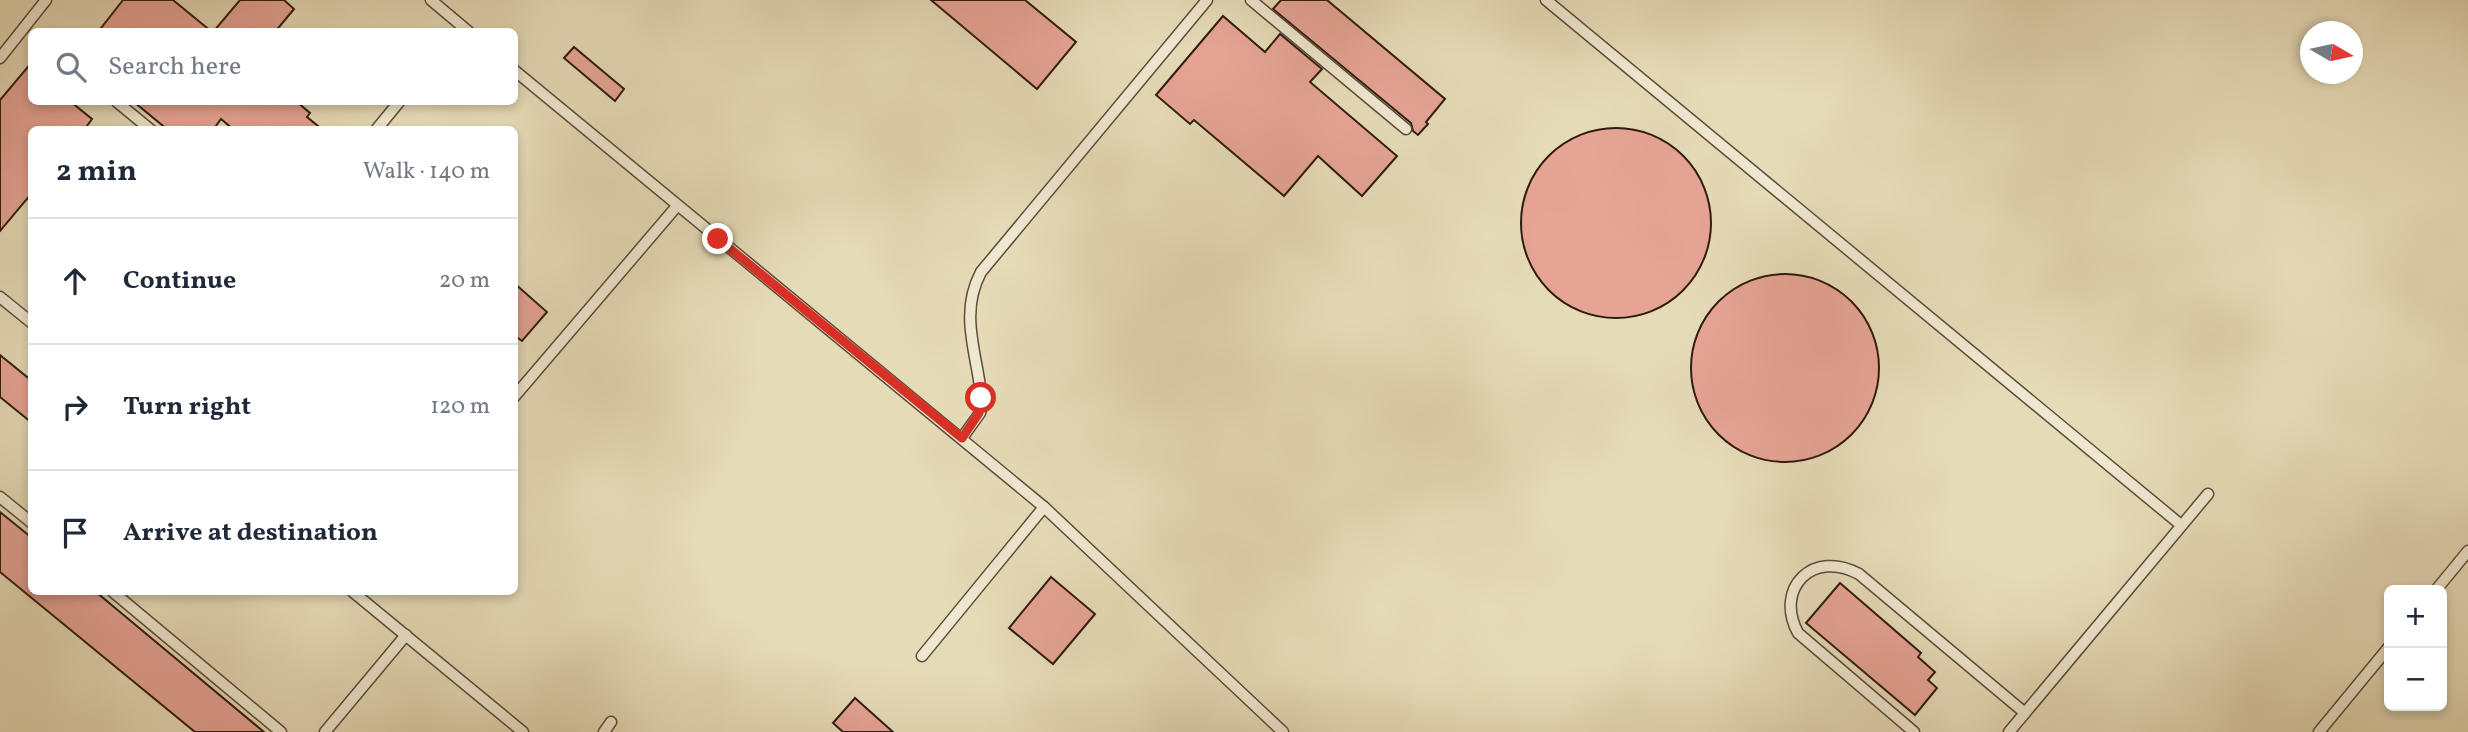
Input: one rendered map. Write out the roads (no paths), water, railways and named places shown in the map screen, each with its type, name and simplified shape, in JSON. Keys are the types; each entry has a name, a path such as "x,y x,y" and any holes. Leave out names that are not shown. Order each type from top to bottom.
{"lane":[{"path":"30,28 46,0"},
{"path":"431,0 461,28"},
{"path":"962,438 982,406 969,307 975,283 981,272 1207,0"},
{"path":"1251,0 1406,129"},
{"path":"1546,0 2181,525"},
{"path":"0,58 28,30"},
{"path":"518,73 1044,507 1283,732"},
{"path":"121,105 146,126"},
{"path":"379,126 397,105"},
{"path":"518,392 677,206"},
{"path":"0,297 28,320"},
{"path":"2009,732 2208,494"},
{"path":"0,497 28,520"},
{"path":"922,656 1044,507"},
{"path":"2440,585 2468,551"},
{"path":"1914,732 1798,633 1791,621 1791,594 1807,572 1820,566 1833,565 1847,567 1858,574 2025,712"},
{"path":"117,595 281,732"},
{"path":"357,595 523,732"},
{"path":"325,732 406,635"},
{"path":"2319,732 2388,648"},
{"path":"604,732 611,722"}]}
